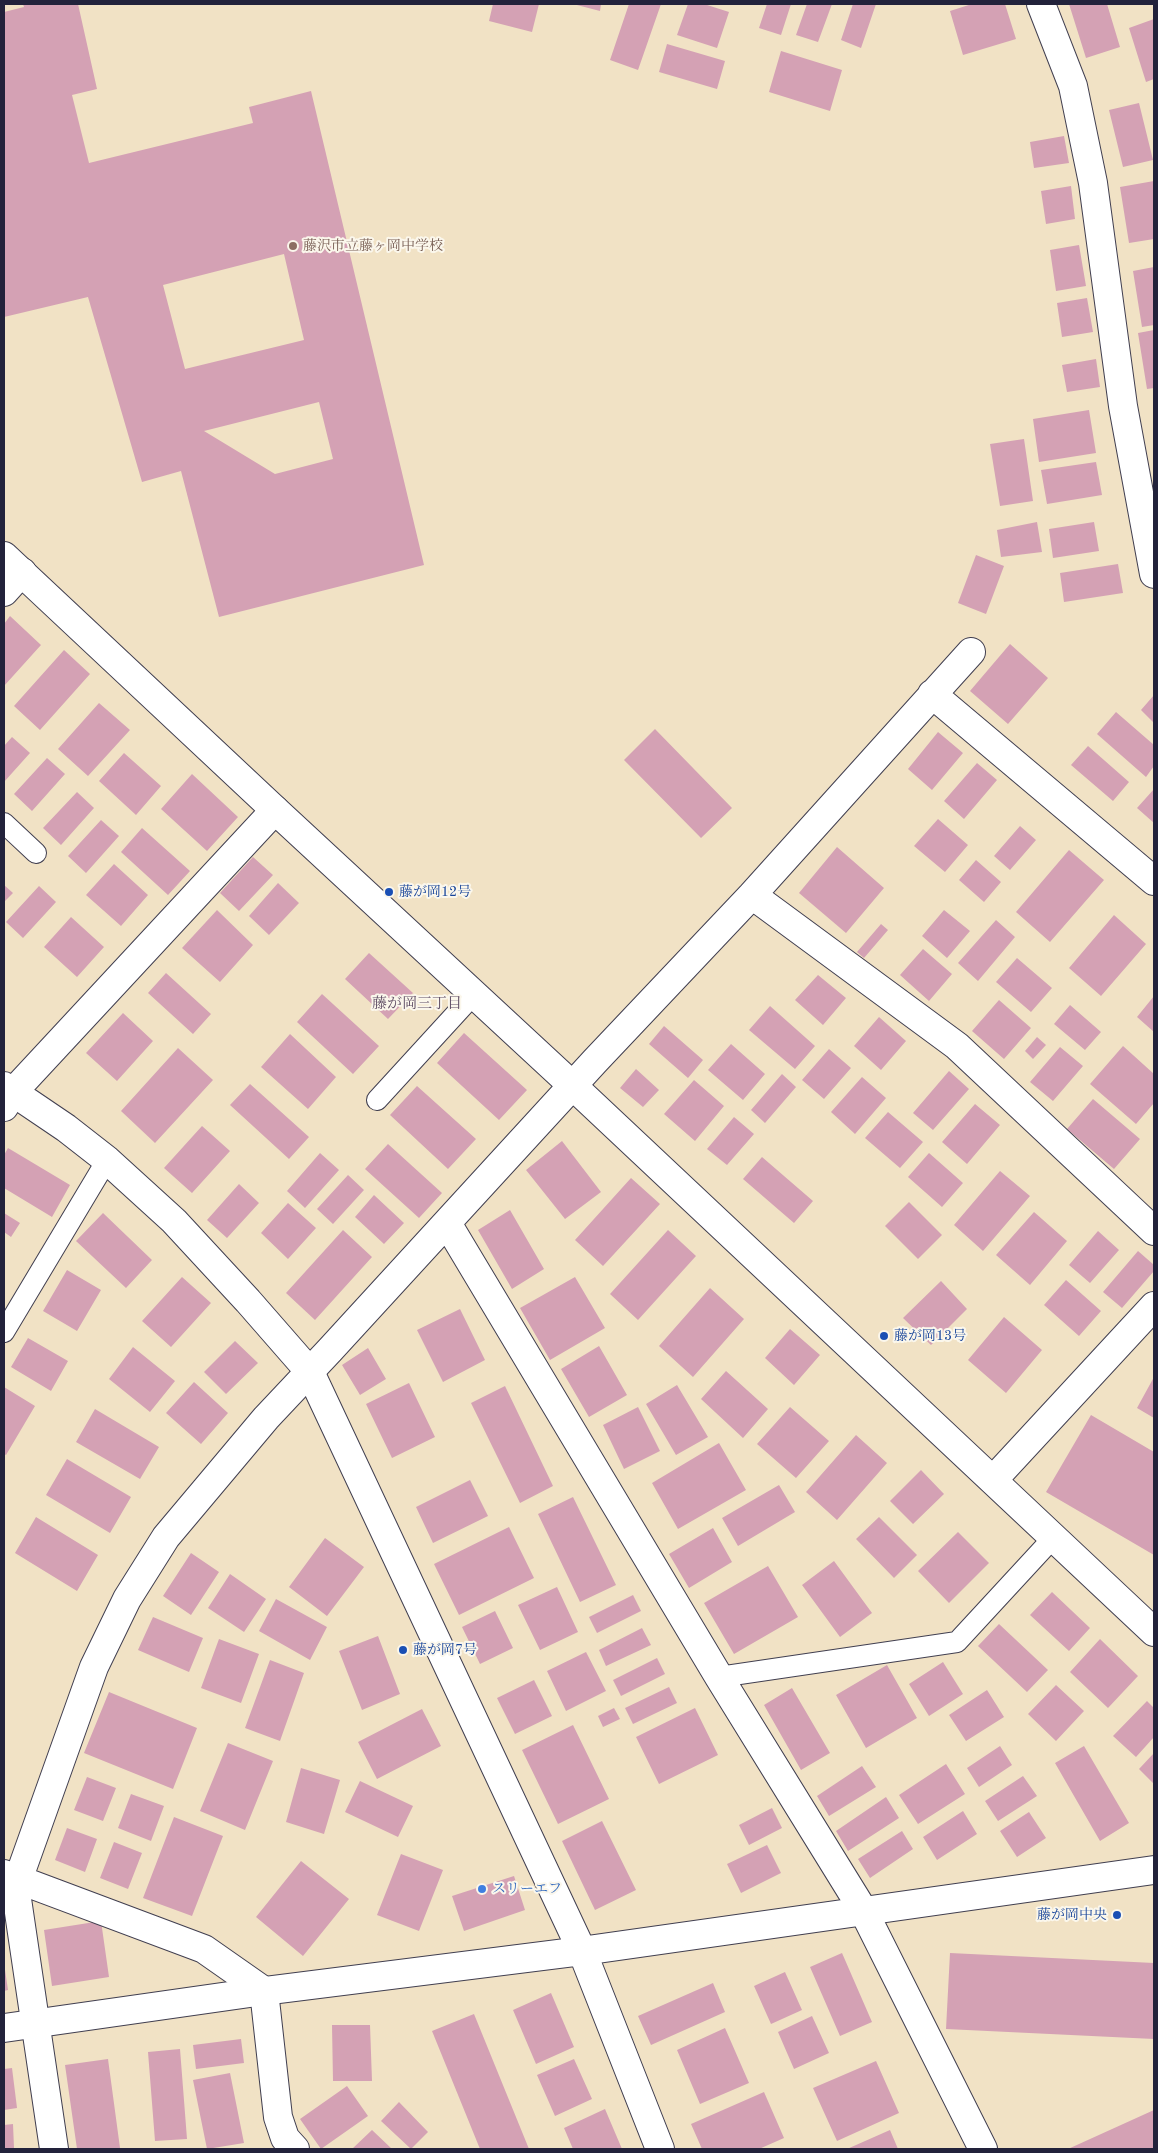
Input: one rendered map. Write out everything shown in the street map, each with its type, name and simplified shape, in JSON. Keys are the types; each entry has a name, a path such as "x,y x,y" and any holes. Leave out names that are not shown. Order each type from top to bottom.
{"street":[{"path":"1041,4 1073,86 1093,183 1123,406 1154,574"},
{"path":"10,573 275,810 474,994 1154,1632"},
{"path":"54,2149 17,1899 11,1877 94,1667 127,1599 166,1537 266,1418 752,894 971,652"},
{"path":"932,694 1154,881"},
{"path":"275,810 7,1094 107,1160 174,1221 310,1372 582,1950 660,2149"},
{"path":"752,894 956,1046 1154,1231"},
{"path":"447,1223 719,1677 863,1910 983,2149"},
{"path":"992,1480 1154,1306"},
{"path":"4,2028 1154,1870"},
{"path":"11,1877 204,1949 264,1991 278,2117 286,2138 295,2149"}],"lane":[{"path":"4,824 36,853"},
{"path":"377,1100 474,994"},
{"path":"4,1332 107,1160"},
{"path":"719,1677 957,1642 1053,1538"}],"building":[{"path":"23,4 78,4 97,89 72,95 89,163 253,123 249,107 311,91 424,565 219,617 181,471 142,482 88,297 4,317 4,12 24,7","holes":["284,254 304,340 185,369 163,285","319,402 333,459 275,474 204,431"]},
{"path":"493,4 539,4 532,32 489,21"},
{"path":"573,4 601,4 600,11"},
{"path":"629,4 661,4 638,70 610,60"},
{"path":"688,4 704,4 729,12 717,48 677,35"},
{"path":"767,4 791,4 781,35 759,28"},
{"path":"807,4 832,4 818,42 796,35"},
{"path":"853,4 876,4 861,48 841,40"},
{"path":"972,4 1005,4 1016,39 963,55 950,11"},
{"path":"1069,4 1107,4 1120,47 1086,58"},
{"path":"1154,19 1154,79 1146,82 1129,28"},
{"path":"667,44 725,61 717,89 659,72"},
{"path":"781,51 842,70 830,111 769,92"},
{"path":"1139,103 1153,160 1123,167 1109,110"},
{"path":"1064,136 1069,163 1034,168 1030,142"},
{"path":"1154,181 1154,239 1129,243 1120,187"},
{"path":"1071,186 1075,219 1046,224 1041,191"},
{"path":"1079,245 1086,286 1056,291 1050,250"},
{"path":"1154,267 1154,325 1142,327 1133,271"},
{"path":"1087,298 1093,332 1062,337 1057,303"},
{"path":"1154,330 1154,388 1147,389 1138,333"},
{"path":"1096,359 1100,387 1067,392 1062,365"},
{"path":"1089,410 1096,453 1039,462 1033,419"},
{"path":"1024,439 1033,501 1000,506 990,444"},
{"path":"1096,462 1102,495 1047,504 1041,470"},
{"path":"1037,522 1042,552 1001,557 997,530"},
{"path":"1094,522 1099,551 1053,558 1049,529"},
{"path":"976,555 1004,566 986,614 958,603"},
{"path":"1118,564 1123,593 1064,602 1060,573"},
{"path":"10,616 41,645 4,686 4,624"},
{"path":"1010,644 1048,678 1008,724 970,691"},
{"path":"64,650 90,674 40,730 14,706"},
{"path":"1154,695 1154,723 1141,710"},
{"path":"99,703 130,730 88,776 58,749"},
{"path":"1116,712 1154,745 1154,766 1146,777 1097,734"},
{"path":"655,729 732,808 701,838 624,760"},
{"path":"938,732 963,753 932,790 908,769"},
{"path":"12,737 30,753 4,782 4,746"},
{"path":"1088,746 1129,782 1113,801 1071,765"},
{"path":"124,753 161,786 136,815 99,781"},
{"path":"47,758 65,774 32,811 14,794"},
{"path":"977,763 997,780 964,819 944,801"},
{"path":"192,774 238,817 207,851 161,809"},
{"path":"1154,789 1154,823 1137,808"},
{"path":"77,792 94,808 61,845 43,828"},
{"path":"938,819 968,845 945,872 914,846"},
{"path":"101,820 119,836 86,873 68,856"},
{"path":"1020,826 1036,840 1010,870 994,856"},
{"path":"142,828 190,871 168,895 121,852"},
{"path":"837,847 884,888 846,933 799,893"},
{"path":"1069,850 1104,880 1050,942 1016,912"},
{"path":"253,857 273,875 239,911 220,893"},
{"path":"976,860 1001,882 984,902 959,880"},
{"path":"114,864 148,895 121,926 86,895"},
{"path":"278,883 299,903 269,935 249,916"},
{"path":"4,885 13,893 4,902"},
{"path":"39,886 56,902 23,938 6,922"},
{"path":"217,910 253,945 220,982 182,948"},
{"path":"944,910 970,931 947,958 922,936"},
{"path":"1114,915 1146,944 1101,996 1069,968"},
{"path":"71,917 104,947 77,977 44,947"},
{"path":"996,920 1015,937 978,981 958,963"},
{"path":"881,924 888,930 864,958 857,952"},
{"path":"923,949 952,974 929,1001 900,975"},
{"path":"369,953 413,993 388,1019 345,979"},
{"path":"1017,958 1052,988 1031,1012 996,982"},
{"path":"166,973 211,1014 193,1034 148,993"},
{"path":"818,975 846,998 823,1025 795,1000"},
{"path":"322,994 379,1046 353,1074 297,1022"},
{"path":"1154,996 1154,1032 1137,1017"},
{"path":"999,1000 1031,1028 1004,1059 972,1031"},
{"path":"1070,1005 1101,1032 1085,1050 1054,1024"},
{"path":"770,1006 815,1046 795,1069 749,1030"},
{"path":"123,1013 153,1041 117,1081 86,1053"},
{"path":"879,1017 906,1041 881,1070 854,1046"},
{"path":"664,1026 703,1060 688,1078 649,1044"},
{"path":"464,1033 527,1090 499,1120 437,1063"},
{"path":"290,1034 336,1077 308,1109 261,1067"},
{"path":"1037,1037 1046,1045 1033,1059 1025,1051"},
{"path":"731,1044 765,1074 743,1100 708,1070"},
{"path":"1123,1046 1154,1074 1154,1103 1136,1124 1090,1084"},
{"path":"1060,1047 1083,1066 1053,1101 1030,1082"},
{"path":"178,1048 213,1080 155,1143 121,1111"},
{"path":"829,1049 851,1068 824,1099 802,1080"},
{"path":"636,1069 659,1090 643,1107 620,1088"},
{"path":"949,1071 969,1089 933,1130 913,1113"},
{"path":"782,1074 796,1087 765,1123 751,1110"},
{"path":"862,1077 886,1098 855,1134 831,1112"},
{"path":"694,1080 724,1106 695,1141 664,1114"},
{"path":"250,1084 309,1137 289,1159 230,1105"},
{"path":"417,1086 476,1139 448,1169 390,1115"},
{"path":"1093,1099 1140,1139 1114,1169 1067,1129"},
{"path":"975,1104 1000,1125 967,1164 942,1142"},
{"path":"888,1112 923,1142 900,1168 865,1138"},
{"path":"734,1117 754,1134 727,1165 707,1149"},
{"path":"202,1126 230,1151 192,1193 164,1168"},
{"path":"562,1141 601,1192 565,1219 526,1170"},
{"path":"388,1144 442,1193 419,1218 365,1169"},
{"path":"8,1148 70,1185 52,1217 4,1188 4,1155"},
{"path":"320,1153 339,1170 305,1208 287,1191"},
{"path":"929,1153 963,1183 942,1207 908,1177"},
{"path":"762,1157 813,1201 794,1223 743,1179"},
{"path":"1000,1171 1030,1196 983,1251 954,1225"},
{"path":"348,1175 364,1190 333,1224 317,1209"},
{"path":"631,1178 660,1204 603,1266 575,1240"},
{"path":"239,1184 259,1203 227,1238 207,1220"},
{"path":"374,1195 404,1223 384,1244 355,1217"},
{"path":"909,1202 942,1235 918,1259 885,1226"},
{"path":"288,1203 316,1228 288,1259 261,1233"},
{"path":"510,1210 544,1269 512,1289 478,1230"},
{"path":"1034,1212 1067,1241 1030,1285 996,1255"},
{"path":"4,1213 20,1223 11,1237 4,1232"},
{"path":"103,1213 152,1260 126,1288 76,1241"},
{"path":"343,1230 372,1257 315,1320 286,1293"},
{"path":"668,1230 696,1256 638,1320 610,1294"},
{"path":"1098,1231 1119,1250 1090,1283 1069,1265"},
{"path":"1138,1251 1154,1265 1154,1271 1122,1308 1103,1292"},
{"path":"67,1270 101,1290 77,1331 43,1311"},
{"path":"182,1277 211,1303 171,1347 142,1321"},
{"path":"575,1277 605,1328 550,1360 520,1308"},
{"path":"1066,1280 1101,1311 1079,1336 1044,1305"},
{"path":"941,1281 967,1309 931,1345 903,1318"},
{"path":"710,1288 744,1319 693,1377 659,1346"},
{"path":"460,1309 485,1360 443,1382 417,1330"},
{"path":"1004,1317 1042,1350 1006,1393 968,1360"},
{"path":"790,1329 820,1355 794,1385 765,1358"},
{"path":"28,1338 68,1361 51,1391 11,1367"},
{"path":"235,1341 258,1363 226,1394 204,1372"},
{"path":"599,1346 627,1395 589,1417 561,1369"},
{"path":"133,1347 175,1381 150,1412 109,1379"},
{"path":"368,1348 386,1379 360,1395 342,1365"},
{"path":"726,1371 768,1409 743,1438 701,1399"},
{"path":"1154,1377 1154,1418 1137,1408"},
{"path":"194,1382 228,1413 201,1444 166,1413"},
{"path":"409,1383 435,1437 392,1458 366,1404"},
{"path":"677,1385 708,1437 676,1455 646,1404"},
{"path":"505,1386 553,1486 520,1503 471,1403"},
{"path":"4,1387 35,1406 6,1455 4,1454"},
{"path":"638,1407 660,1451 624,1469 603,1425"},
{"path":"790,1407 829,1441 796,1478 757,1444"},
{"path":"95,1409 159,1447 140,1479 76,1442"},
{"path":"1091,1415 1154,1452 1154,1555 1046,1492"},
{"path":"856,1435 887,1463 837,1520 806,1492"},
{"path":"719,1443 746,1490 678,1529 652,1483"},
{"path":"67,1459 131,1497 110,1533 46,1495"},
{"path":"921,1470 944,1494 913,1524 890,1501"},
{"path":"470,1480 488,1516 433,1543 416,1507"},
{"path":"779,1485 795,1512 738,1546 722,1518"},
{"path":"573,1497 616,1585 580,1602 538,1514"},
{"path":"36,1517 98,1555 77,1591 15,1553"},
{"path":"879,1517 917,1555 894,1578 856,1539"},
{"path":"509,1527 534,1578 459,1615 434,1564"},
{"path":"713,1528 732,1562 689,1588 669,1554"},
{"path":"958,1532 989,1563 949,1603 918,1571"},
{"path":"325,1538 364,1567 327,1616 289,1587"},
{"path":"191,1553 219,1572 191,1615 163,1596"},
{"path":"834,1561 872,1613 840,1637 802,1585"},
{"path":"768,1566 798,1617 734,1654 704,1603"},
{"path":"230,1574 266,1599 244,1632 208,1608"},
{"path":"557,1587 578,1632 540,1650 518,1605"},
{"path":"1052,1592 1090,1628 1069,1651 1030,1615"},
{"path":"633,1595 641,1611 597,1633 589,1617"},
{"path":"276,1599 327,1627 310,1660 259,1631"},
{"path":"495,1611 513,1648 480,1664 462,1627"},
{"path":"153,1617 203,1638 189,1672 138,1650"},
{"path":"999,1624 1048,1670 1027,1692 978,1646"},
{"path":"642,1628 651,1645 606,1666 599,1650"},
{"path":"378,1636 400,1694 362,1710 339,1651"},
{"path":"219,1639 259,1654 241,1703 201,1688"},
{"path":"1100,1639 1138,1676 1108,1708 1070,1672"},
{"path":"586,1652 606,1691 566,1711 547,1671"},
{"path":"657,1658 665,1674 621,1696 613,1680"},
{"path":"270,1660 304,1673 280,1741 245,1728"},
{"path":"943,1662 963,1694 929,1716 909,1684"},
{"path":"887,1665 917,1718 866,1748 836,1695"},
{"path":"534,1680 552,1716 515,1734 497,1698"},
{"path":"1056,1685 1084,1711 1056,1741 1028,1714"},
{"path":"669,1687 677,1703 633,1724 625,1708"},
{"path":"792,1688 830,1753 801,1770 764,1705"},
{"path":"987,1690 1004,1717 966,1741 949,1715"},
{"path":"109,1692 197,1728 173,1789 84,1753"},
{"path":"1147,1701 1154,1708 1154,1737 1136,1757 1113,1736"},
{"path":"614,1708 620,1719 603,1727 598,1716"},
{"path":"695,1708 718,1755 659,1784 636,1737"},
{"path":"422,1709 441,1746 377,1779 358,1742"},
{"path":"573,1725 609,1799 558,1824 522,1750"},
{"path":"228,1743 273,1761 245,1830 200,1811"},
{"path":"1000,1746 1012,1765 979,1787 967,1768"},
{"path":"1084,1746 1129,1823 1100,1841 1055,1763"},
{"path":"1154,1753 1154,1784 1139,1769"},
{"path":"946,1764 965,1794 918,1824 899,1795"},
{"path":"862,1766 876,1787 829,1816 817,1796"},
{"path":"301,1768 340,1780 324,1834 286,1822"},
{"path":"1023,1776 1037,1796 998,1821 985,1801"},
{"path":"87,1777 116,1788 103,1821 74,1810"},
{"path":"360,1781 413,1806 398,1837 345,1812"},
{"path":"131,1794 164,1806 151,1841 118,1828"},
{"path":"886,1797 899,1818 848,1851 836,1831"},
{"path":"772,1808 782,1828 749,1845 739,1825"},
{"path":"963,1811 977,1834 937,1860 923,1837"},
{"path":"1029,1812 1046,1838 1017,1857 1000,1831"},
{"path":"174,1817 223,1836 192,1916 143,1898"},
{"path":"602,1821 636,1890 595,1910 562,1841"},
{"path":"67,1828 97,1839 85,1872 55,1860"},
{"path":"902,1831 913,1849 870,1878 858,1859"},
{"path":"114,1842 142,1853 128,1889 100,1878"},
{"path":"767,1845 781,1873 741,1893 727,1864"},
{"path":"401,1854 443,1870 419,1931 377,1915"},
{"path":"301,1861 349,1899 303,1956 256,1917"},
{"path":"514,1876 525,1910 464,1931 452,1896"},
{"path":"101,1921 109,1977 52,1986 44,1930"},
{"path":"842,1953 872,2022 840,2036 810,1967"},
{"path":"950,1953 1154,1963 1154,2039 946,2029"},
{"path":"4,1963 8,1990 4,1991"},
{"path":"785,1972 802,2010 771,2024 754,1986"},
{"path":"713,1983 725,2012 651,2045 638,2016"},
{"path":"551,1993 574,2047 536,2064 513,2010"},
{"path":"474,2014 529,2149 480,2149 432,2031"},
{"path":"812,2016 829,2053 794,2069 778,2032"},
{"path":"332,2025 370,2025 372,2081 333,2081"},
{"path":"725,2028 749,2083 700,2104 677,2050"},
{"path":"241,2039 244,2063 196,2069 193,2045"},
{"path":"180,2049 187,2139 155,2141 148,2052"},
{"path":"108,2059 120,2148 77,2149 65,2065"},
{"path":"574,2059 592,2099 555,2116 537,2075"},
{"path":"876,2061 899,2113 837,2141 813,2088"},
{"path":"12,2068 17,2108 4,2110 4,2069"},
{"path":"230,2073 244,2143 207,2149 193,2080"},
{"path":"347,2086 368,2116 321,2149 300,2119"},
{"path":"764,2092 784,2138 759,2149 702,2149 691,2124"},
{"path":"399,2102 428,2132 411,2149 381,2121"},
{"path":"605,2109 622,2149 573,2149 564,2128"},
{"path":"1154,2110 1154,2149 1068,2149"},
{"path":"13,2124 14,2148 4,2148 4,2125"},
{"path":"372,2130 392,2149 352,2149"},
{"path":"890,2130 898,2149 847,2149"}],"place":[{"name":"藤沢市立藤ヶ岡中学校","path":"293,246"},
{"name":"藤が岡12号","path":"389,892"},
{"name":"藤が岡13号","path":"884,1336"},
{"name":"藤が岡7号","path":"403,1650"},
{"name":"スリーエフ","path":"482,1889"},
{"name":"藤が岡中央","path":"1117,1915"}],"district":[{"name":"藤が岡三丁目","path":"417,1004"}]}
